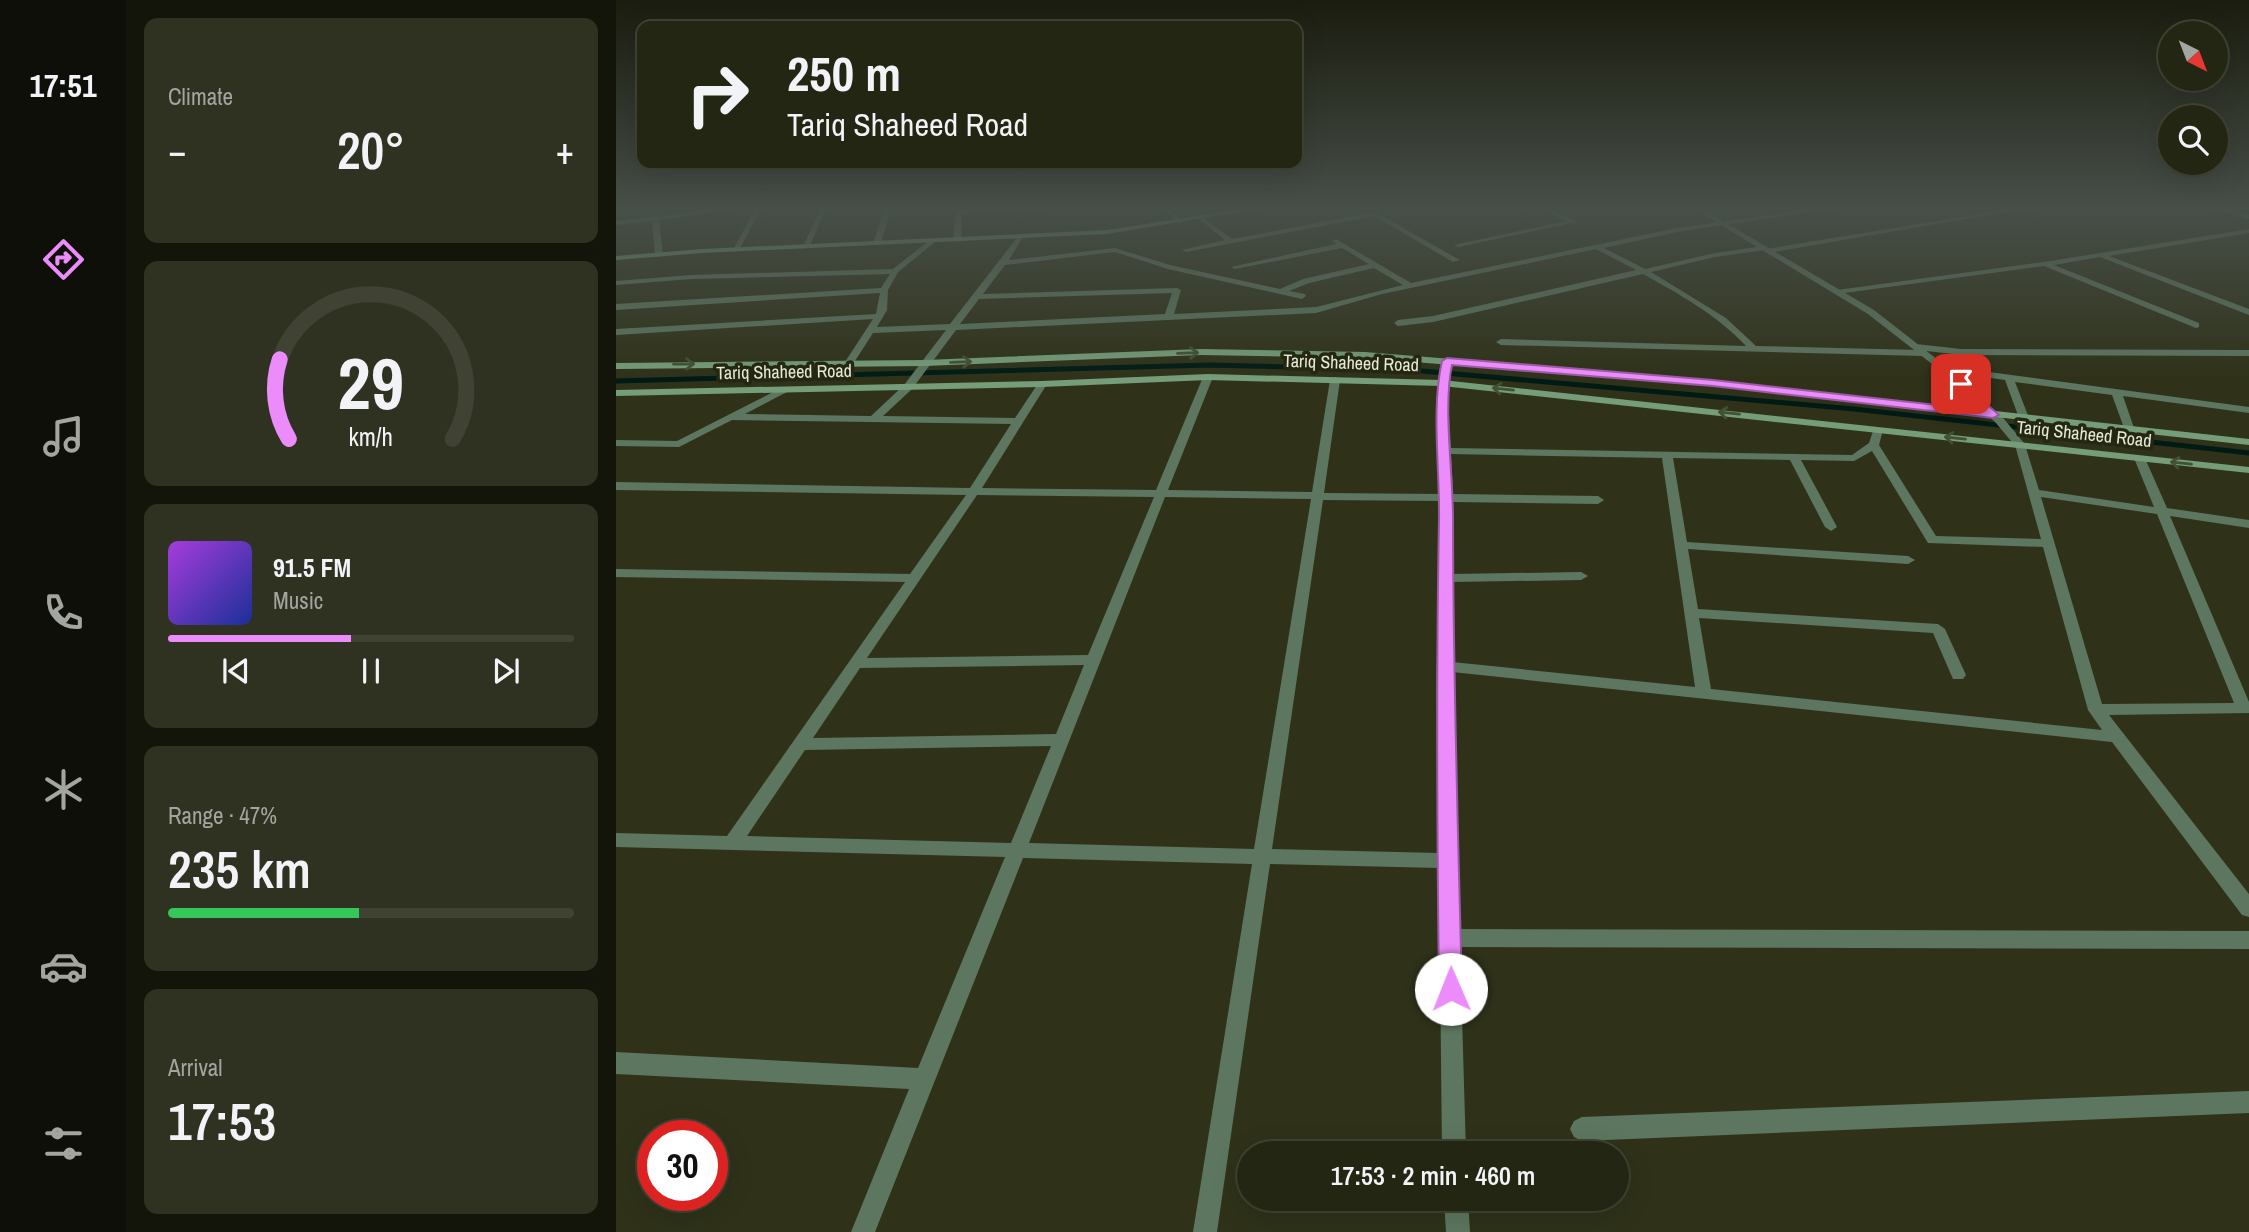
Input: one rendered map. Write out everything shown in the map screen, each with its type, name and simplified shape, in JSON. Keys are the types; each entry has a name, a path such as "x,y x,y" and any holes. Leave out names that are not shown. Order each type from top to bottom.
{"main road":[{"name":"Tariq Shaheed Road","path":"616,366 850,362 923,365 1201,352 1287,352 1878,430 2249,470"},
{"name":"Tariq Shaheed Road","path":"616,393 1042,384 1208,377 1335,380 1444,371 1713,383 1997,418 2024,418 2249,442"}],"street":[{"path":"850,362 883,310 884,290 895,271 903,264"},
{"path":"874,419 909,385 1002,264"},
{"path":"1160,264 1302,296"},
{"path":"1235,267 1247,264"},
{"path":"870,330 1316,310 1409,286 1513,264"},
{"path":"1631,264 1704,306 1741,333 1755,350"},
{"path":"1398,323 1433,319 1679,264"},
{"path":"1791,264 1871,312 1920,350 1997,418 2020,444 2096,710 2249,909"},
{"path":"1838,292 2040,264"},
{"path":"2045,264 2196,326"},
{"path":"2125,264 2249,312"},
{"path":"1281,291 1306,281 1376,265 1409,286"},
{"path":"616,283 895,271"},
{"path":"616,307 884,290"},
{"path":"977,297 1177,290 1167,318"},
{"path":"616,332 879,316"},
{"path":"1501,342 1755,350 2249,353"},
{"path":"1944,369 2249,410"},
{"path":"1444,371 1444,666 1454,1141"},
{"path":"863,1232 1208,377"},
{"path":"2009,378 2024,418"},
{"path":"1205,1232 1335,380"},
{"path":"732,843 974,491 1042,384"},
{"path":"616,443 679,444 783,390"},
{"path":"2116,392 2129,428"},
{"path":"730,417 1020,421"},
{"path":"1446,452 1854,458 1874,445 1878,430"},
{"path":"1874,445 1933,540 2049,543"},
{"path":"1667,455 1704,694"},
{"path":"1794,457 1831,527"},
{"path":"2096,710 2246,709 2140,458"},
{"path":"616,486 1598,500"},
{"path":"2035,493 2249,524"},
{"path":"1681,545 1908,560"},
{"path":"616,573 914,578"},
{"path":"1445,578 1581,576"},
{"path":"1691,613 1938,629 1958,675"},
{"path":"856,663 1094,660"},
{"path":"1444,666 2117,737"},
{"path":"799,744 1061,740"},
{"path":"616,839 1448,862"},
{"path":"1450,938 2249,940"},
{"path":"616,1063 925,1079"},
{"path":"1582,1129 2249,1102"},
{"path":"1457,1211 1458,1232"}],"waterway":[{"path":"616,381 1210,365 1411,370 1854,409 2249,453"}],"route":[{"path":"1451,989 1444,687 1447,476 1442,383 1447,361 1713,383 1993,415 1961,384"}]}
